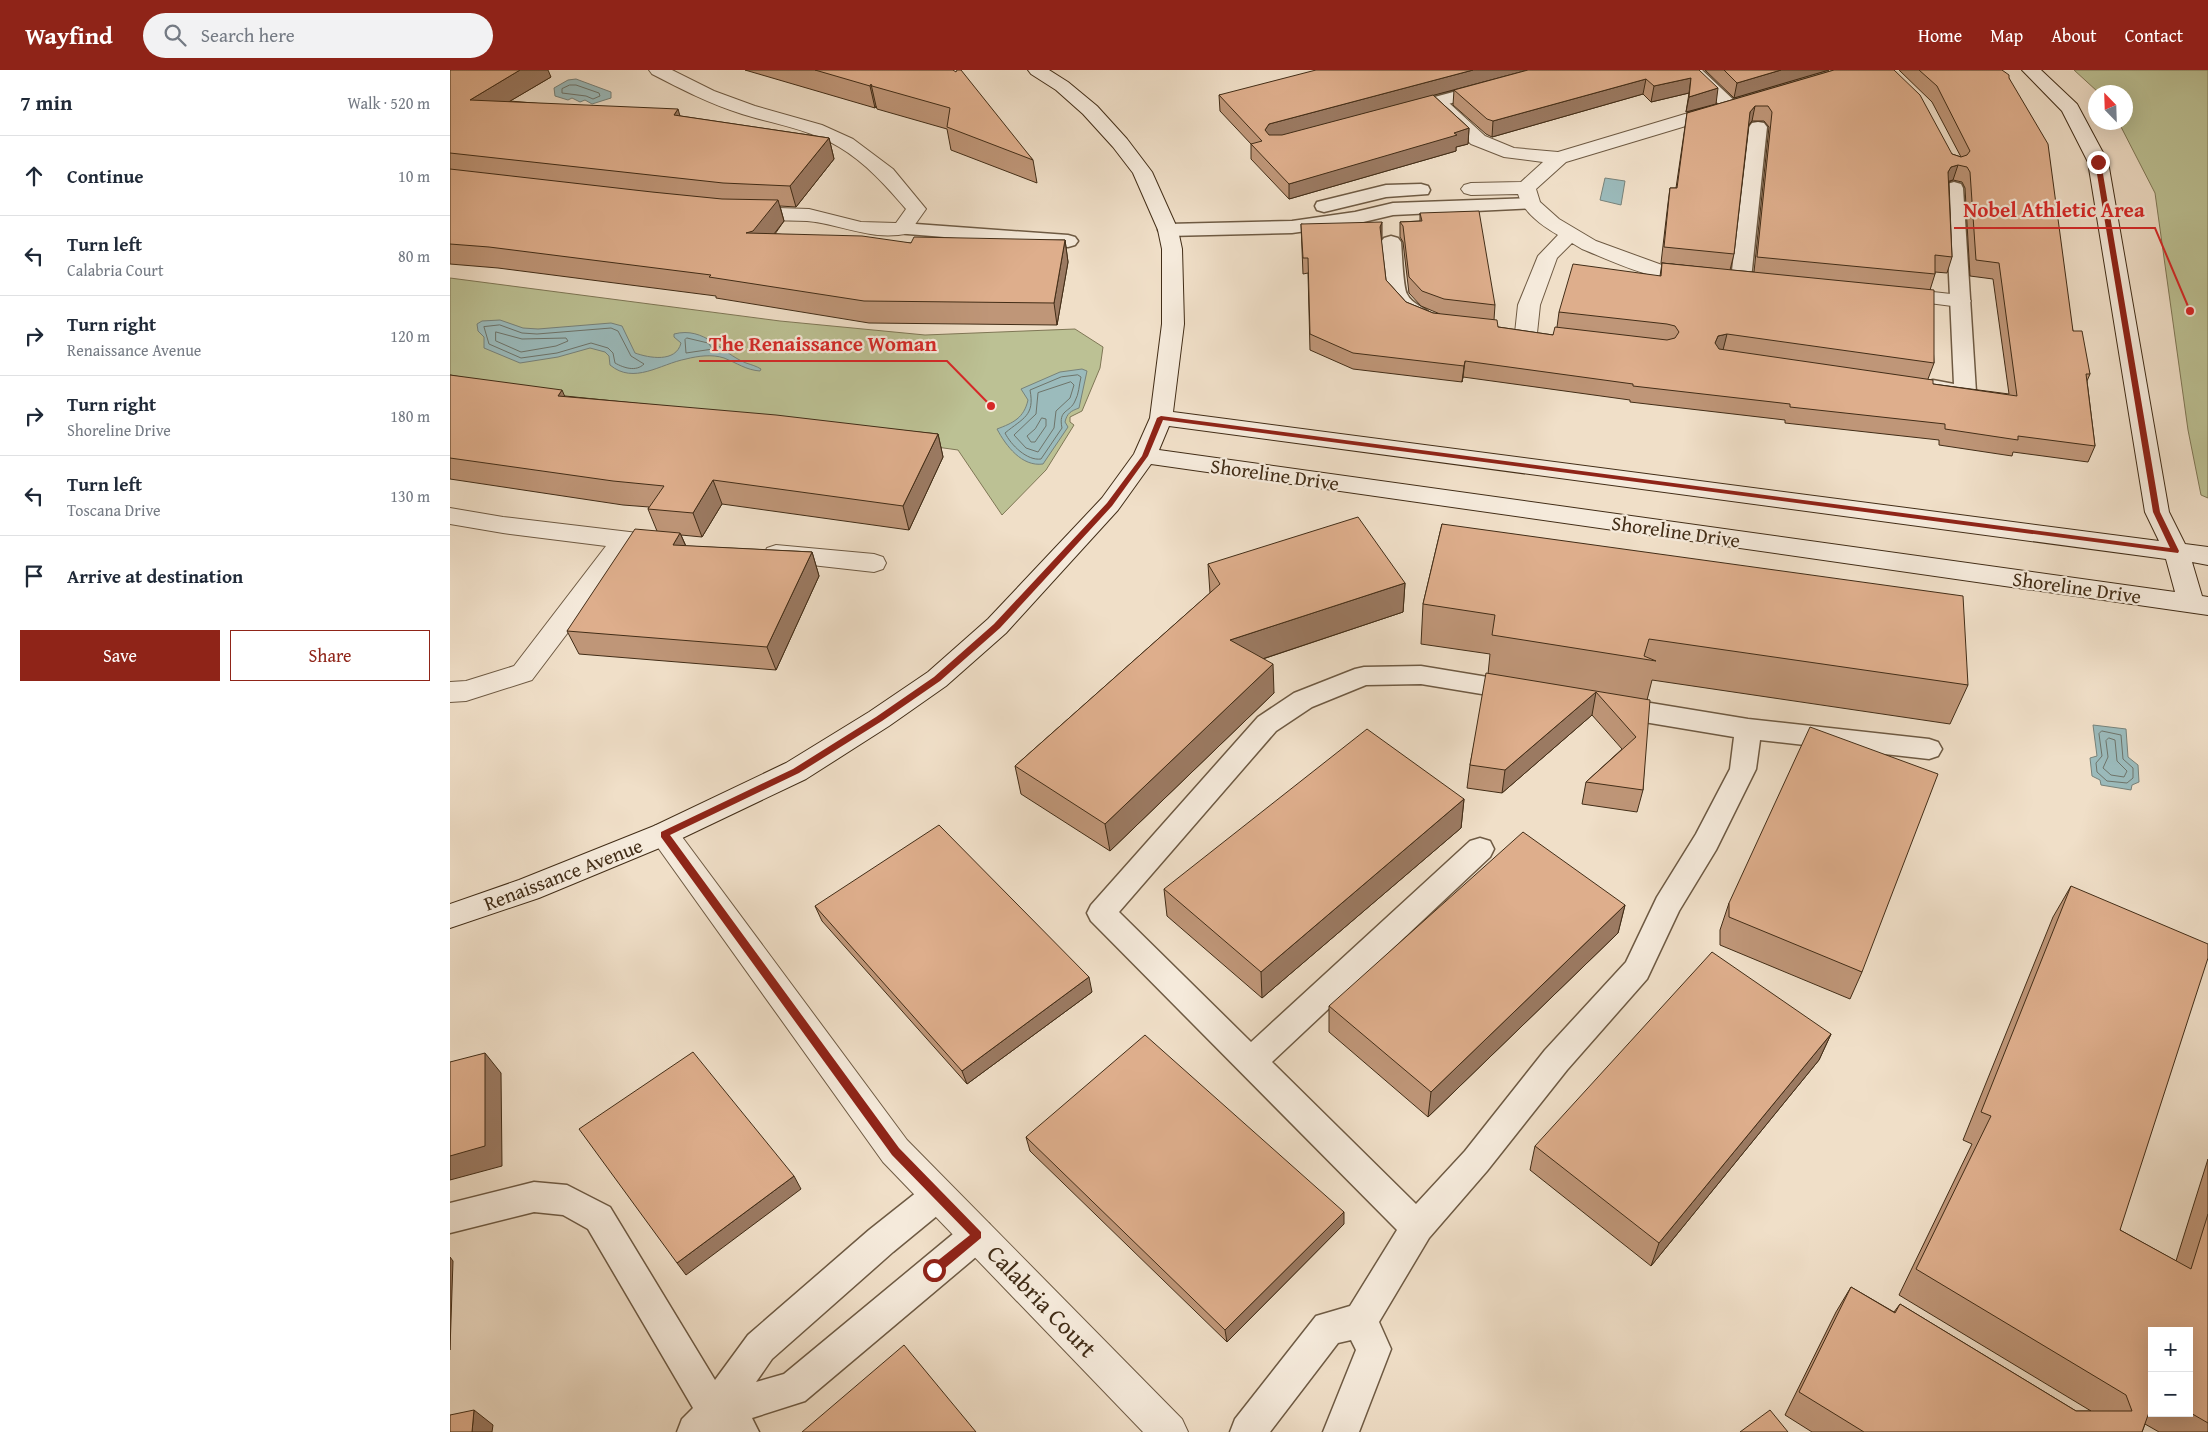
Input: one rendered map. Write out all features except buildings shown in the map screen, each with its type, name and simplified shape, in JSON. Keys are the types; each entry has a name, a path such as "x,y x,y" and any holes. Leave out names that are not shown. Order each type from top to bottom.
{"street":[{"path":"658,70 708,95 748,110 815,129 846,143 886,172 916,209 902,229 860,228 809,214 729,212"},
{"name":"Renaissance Avenue","path":"450,916 538,886 664,834 796,771 879,719 937,679 997,626 1110,504 1145,456 1161,418 1173,324 1172,249 1168,230 1142,172 1120,143 1090,110 1062,86 1037,70"},
{"path":"2031,70 2070,108 2098,162 2156,512 2176,551 2199,604"},
{"path":"1436,102 1478,140 1512,153 1559,158 1750,100"},
{"path":"1529,196 1559,158"},
{"path":"1471,189 1529,196 1552,223 1589,246 1659,270 1734,278"},
{"path":"1526,333 1529,305 1548,256 1570,234"},
{"path":"1873,292 1960,301"},
{"name":"Shoreline Drive","path":"1161,418 2208,556"},
{"name":"Shoreline Drive","path":"1145,456 2199,604"},
{"path":"450,516 503,525 682,546"},
{"path":"450,692 530,681 624,540"},
{"path":"749,552 874,563"},
{"name":"Calabria Court","path":"664,834 895,1151 1169,1432"}],"lane":[{"path":"1389,115 1555,70"},
{"path":"1692,70 1731,106"},
{"path":"1734,278 1758,127"},
{"path":"1917,385 1965,392 1954,188"},
{"path":"1247,227 1278,211 1338,204 1386,191 1471,189"},
{"path":"1168,230 1247,227 1292,228 1355,218 1393,209 1529,196"},
{"path":"902,229 1068,241"},
{"path":"1391,242 1397,296 1413,312 1439,322"},
{"path":"1417,1227 1101,913 1267,724 1303,700 1364,676 1421,675 1546,696"},
{"path":"1584,702 1748,729 1930,749"},
{"path":"1248,1432 1328,1328 1360,1321 1417,1227 1476,1161 1556,1060 1637,970 1667,905 1706,842 1742,769 1748,729"},
{"path":"1251,1062 1480,849"},
{"path":"704,1421 760,1347 881,1241 938,1195"},
{"path":"450,1218 534,1197 567,1200 599,1218 704,1421 741,1432"},
{"path":"704,1421 793,1389 977,1235"},
{"path":"1341,1432 1374,1349 1360,1321"}],"green space":[{"path":"2074,70 2208,70 2208,498 2201,495 2188,430 2155,193 2123,130 2133,130 2133,85 2090,85"},
{"path":"450,278 780,321 925,335 1075,329 1103,347 1100,368 1082,411 1070,417 1070,422 1074,425 1046,470 1002,515 958,450 793,427 634,410 450,380"}],"water":[{"path":"576,79 611,92 611,98 592,104 585,100 580,102 572,98 568,100 555,96 554,88 568,80"},
{"path":"1605,178 1625,181 1621,205 1600,200"},
{"path":"500,320 523,328 538,329 611,323 622,326 635,353 654,357 674,354 681,343 674,337 674,334 695,334 704,337 737,359 761,369 760,371 746,368 724,358 705,356 691,358 638,373 628,373 619,371 610,365 609,356 605,352 590,348 558,357 520,363 484,348 484,337 478,331 477,324 482,321"},
{"path":"1082,369 1087,371 1079,408 1068,414 1065,422 1068,427 1043,464 1035,464 1022,459 1005,442 997,429 1013,422 1024,411 1028,400 1021,389 1060,372"},
{"path":"2093,725 2126,729 2128,757 2138,765 2139,782 2132,785 2131,790 2101,785 2100,780 2092,776 2090,758 2097,756"}],"place":[{"name":"Nobel Athletic Area","path":"2190,311"},
{"name":"The Renaissance Woman","path":"991,406"}],"route":[{"path":"934,1270 977,1235 895,1151 664,834 796,771 879,719 937,679 997,626 1110,504 1145,456 1161,418 2176,551 2156,512 2157,508 2098,162"}]}
